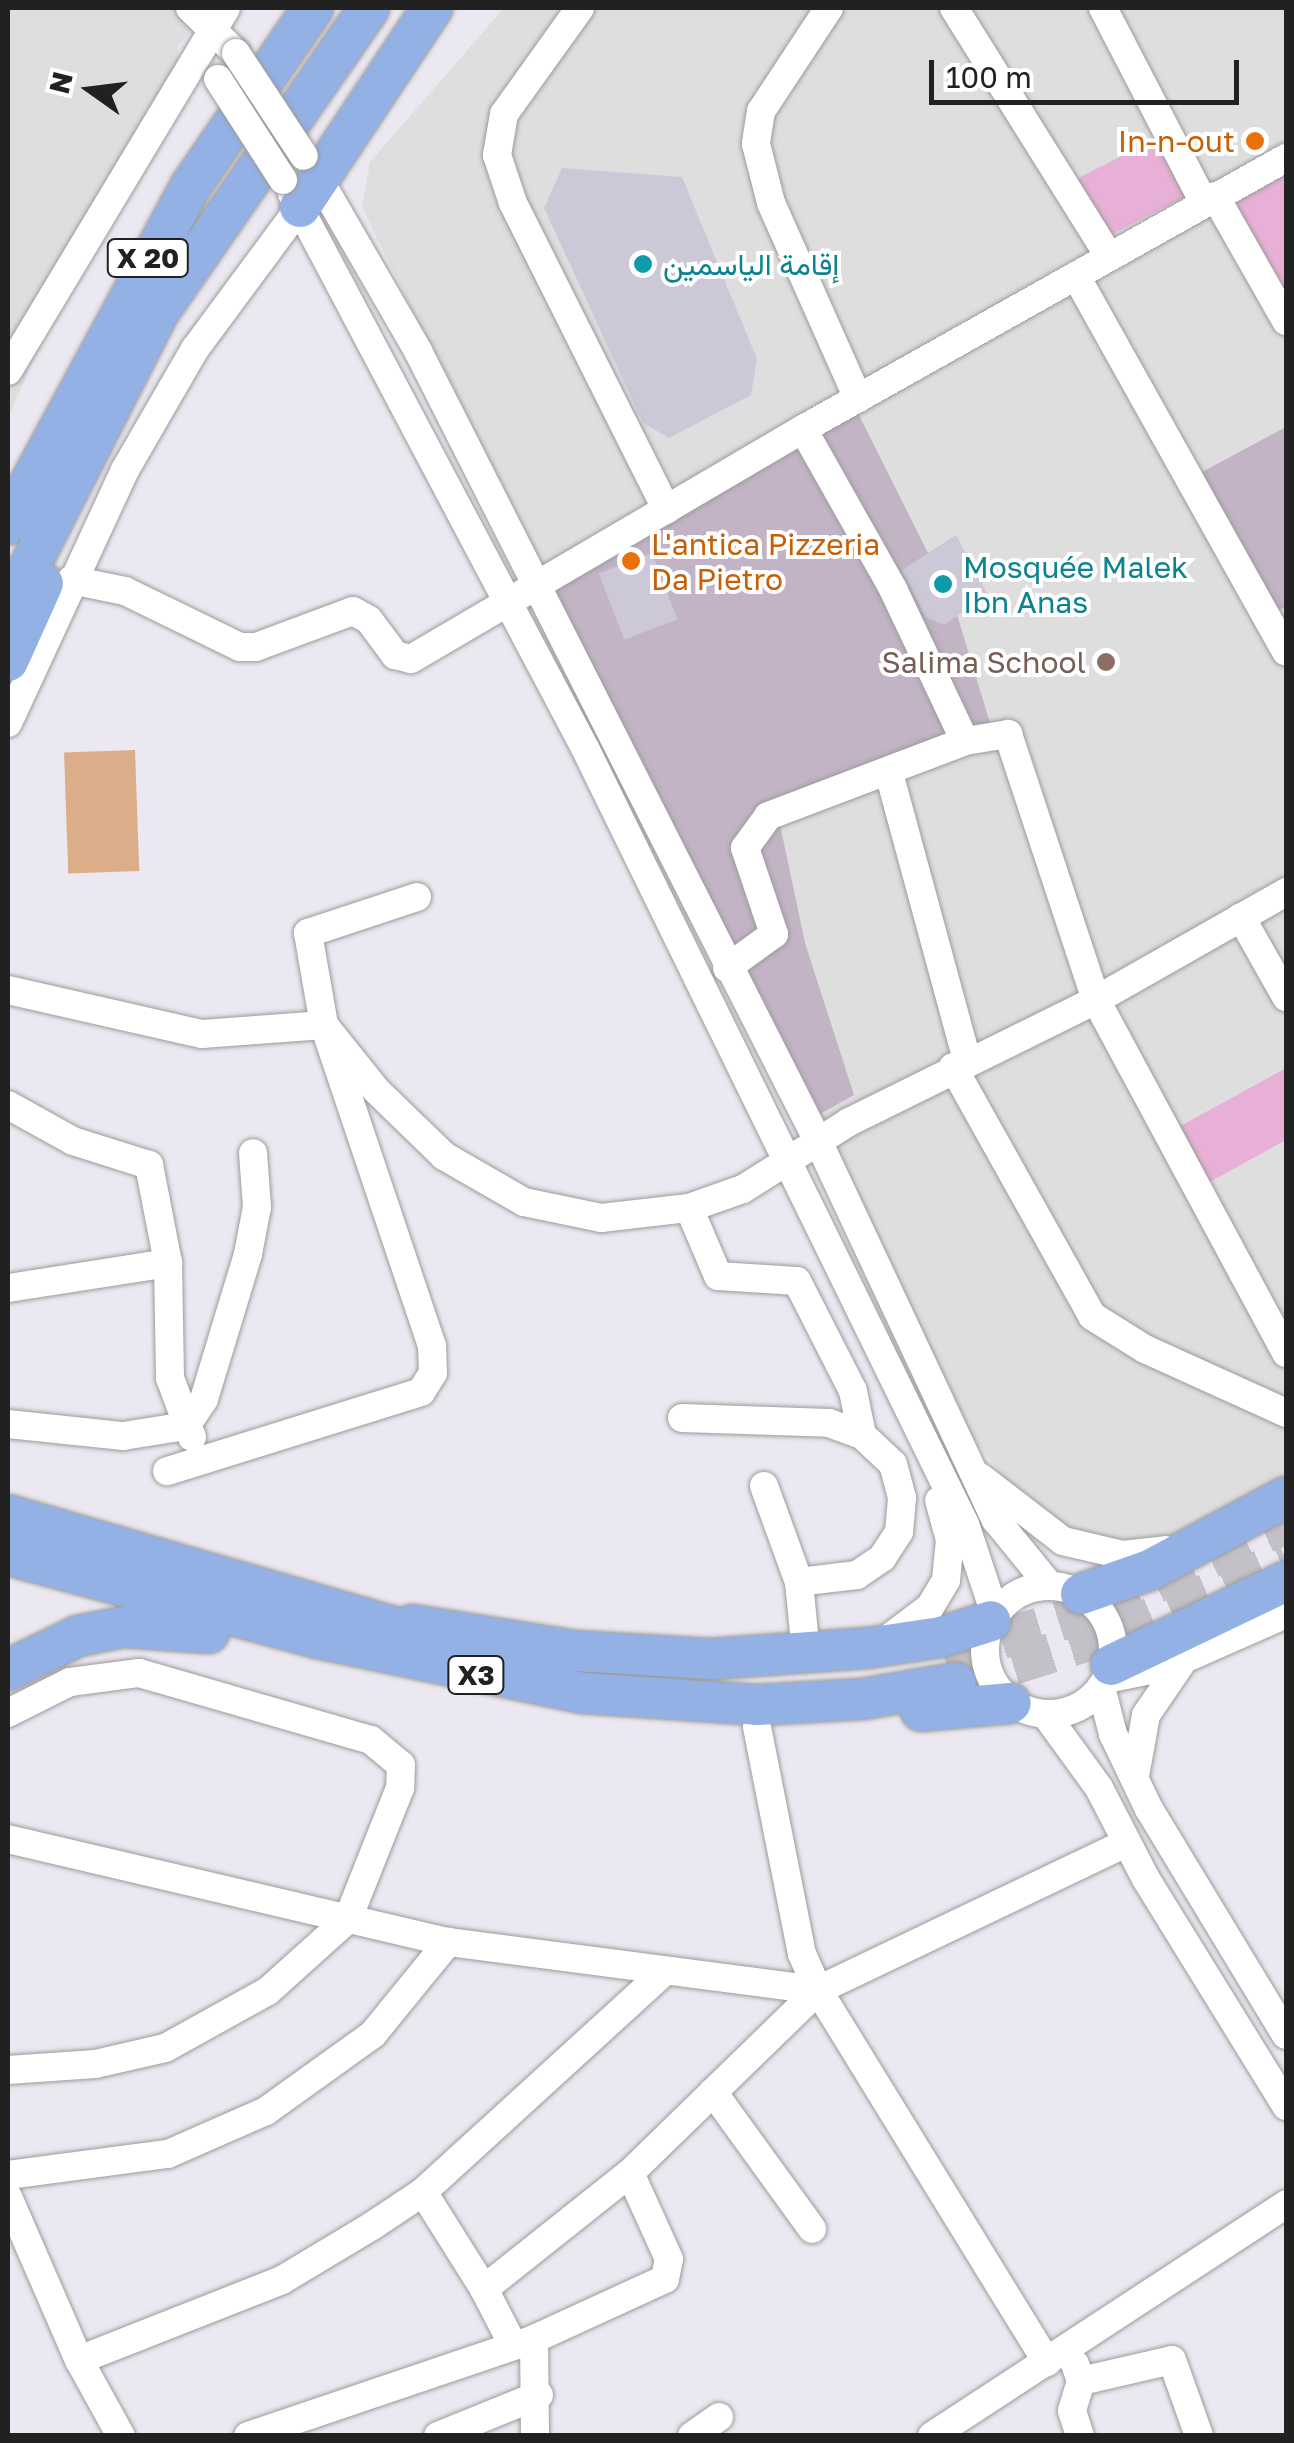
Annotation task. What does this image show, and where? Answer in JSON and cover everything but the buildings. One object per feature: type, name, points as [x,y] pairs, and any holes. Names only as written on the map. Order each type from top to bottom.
[{"type":"highway","name":"X 20","points":[[8,524],[190,187],[312,8]]},
{"type":"highway","name":"X 20","points":[[8,609],[74,472],[160,310],[369,8]]},
{"type":"highway","points":[[302,181],[432,8]]},
{"type":"highway","points":[[8,661],[54,556],[74,472]]},
{"type":"highway","points":[[8,1496],[92,1542]]},
{"type":"highway","points":[[1065,1589],[1150,1570],[1286,1497]]},
{"type":"highway","name":"X3","points":[[8,1515],[92,1542],[525,1660],[696,1680],[950,1670],[863,1699],[698,1704],[456,1672],[8,1554]]},
{"type":"highway","points":[[1106,1677],[1286,1580]]},
{"type":"highway","points":[[378,1622],[591,1652],[710,1659],[868,1648],[942,1637],[993,1617]]},
{"type":"highway","points":[[8,1670],[78,1636],[170,1626],[301,1649],[399,1656]]},
{"type":"highway","points":[[456,1672],[497,1693],[564,1711],[757,1727],[1028,1708]]},
{"type":"street","points":[[190,8],[208,30],[236,53],[302,181],[506,604],[585,748],[977,1554],[993,1617],[984,1656],[998,1690],[1028,1708],[1083,1762],[1126,1843],[1286,2106]]},
{"type":"street","points":[[8,371],[208,30],[226,8]]},
{"type":"street","points":[[580,8],[504,114],[498,154],[514,203],[668,510]]},
{"type":"street","points":[[829,8],[761,111],[756,144],[770,202],[858,398]]},
{"type":"street","points":[[954,8],[1109,256]]},
{"type":"street","points":[[1103,8],[1210,200],[1286,321]]},
{"type":"street","points":[[208,30],[218,78],[302,181],[418,351],[819,1143],[996,1520],[1111,1632],[1106,1677],[1112,1734],[1135,1783],[1286,2035]]},
{"type":"street","points":[[71,580],[125,591],[240,646],[256,647],[353,610],[401,658],[535,588],[803,428],[1286,158]]},
{"type":"street","points":[[8,723],[71,580],[195,350],[302,181]]},
{"type":"street","points":[[1076,276],[1286,651]]},
{"type":"street","points":[[803,428],[893,588],[965,740]]},
{"type":"street","points":[[728,968],[774,934],[745,848],[754,828],[785,807],[889,773],[965,740],[1000,732],[1014,739],[1096,1000],[1286,1353]]},
{"type":"street","points":[[889,773],[960,1064],[1092,1316],[1145,1349],[1286,1413]]},
{"type":"street","points":[[324,1026],[376,1090],[480,1180],[564,1214],[640,1217],[689,1208],[786,1168],[819,1143],[960,1064],[1096,1000],[1286,892]]},
{"type":"street","points":[[167,1470],[420,1392],[430,1384],[432,1345],[324,1026],[308,933],[417,896]]},
{"type":"street","points":[[1241,916],[1286,997]]},
{"type":"street","points":[[8,990],[202,1034],[324,1026]]},
{"type":"street","points":[[8,1104],[72,1141],[149,1164],[168,1263],[170,1378],[186,1426],[204,1460]]},
{"type":"street","points":[[8,1424],[123,1436],[186,1426],[204,1399],[248,1254],[257,1206],[253,1153]]},
{"type":"street","points":[[689,1208],[718,1276],[797,1281],[853,1391],[862,1435]]},
{"type":"street","points":[[8,1288],[168,1263]]},
{"type":"street","points":[[682,1418],[829,1423],[862,1435],[892,1464],[902,1498],[899,1532],[882,1558],[857,1575],[799,1582]]},
{"type":"street","points":[[892,1464],[930,1457]]},
{"type":"street","points":[[868,1648],[917,1620],[946,1580],[950,1540],[930,1457]]},
{"type":"street","points":[[973,1471],[1044,1531],[1084,1549],[1141,1555],[1211,1538]]},
{"type":"street","points":[[764,1486],[799,1582],[806,1654]]},
{"type":"street","points":[[993,1617],[1018,1593],[1065,1589]]},
{"type":"street","points":[[1028,1708],[1077,1708],[1106,1677],[1185,1658],[1286,1614]]},
{"type":"street","points":[[1135,1783],[1146,1715],[1185,1658]]},
{"type":"street","points":[[8,1713],[70,1682],[139,1673],[386,1747],[402,1765],[400,1788],[348,1919],[268,1991],[165,2048],[95,2064],[8,2070]]},
{"type":"street","points":[[757,1727],[802,1954],[818,1990],[1056,2356],[1082,2380]]},
{"type":"street","points":[[8,1839],[448,1942],[662,1974],[818,1990]]},
{"type":"street","points":[[484,2289],[630,2173],[818,1990],[1126,1843]]},
{"type":"street","points":[[8,2175],[134,2162],[202,2143],[266,2111],[374,2034],[448,1942]]},
{"type":"street","points":[[78,2360],[282,2280],[423,2192],[662,1974]]},
{"type":"street","points":[[713,2092],[812,2230]]},
{"type":"street","points":[[248,2436],[601,2314],[669,2274],[670,2259],[630,2173]]},
{"type":"street","points":[[423,2192],[484,2289],[524,2342],[539,2395],[535,2436]]},
{"type":"street","points":[[8,2197],[78,2360],[121,2436]]},
{"type":"street","points":[[932,2436],[1286,2204]]},
{"type":"street","points":[[1082,2380],[1172,2360],[1198,2436]]},
{"type":"street","points":[[1080,2436],[1072,2405],[1082,2380]]},
{"type":"street","points":[[438,2436],[539,2395]]},
{"type":"street","points":[[692,2436],[720,2417]]},
{"type":"shaded area","points":[[8,8],[207,8],[178,46],[178,100],[170,128],[45,334],[8,418]]},
{"type":"shaded area","points":[[504,8],[1286,8],[1286,1492],[1145,1547],[1072,1535],[1027,1507],[954,1413],[362,208],[370,162]]},
{"type":"shaded area","points":[[1159,137],[1189,195],[1107,237],[1077,179]]},
{"type":"shaded area","points":[[1286,167],[1286,293],[1231,199]]},
{"type":"shaded area","points":[[857,411],[954,605],[991,726],[775,801],[805,943],[854,1095],[804,1123],[551,593]]},
{"type":"shaded area","points":[[1286,427],[1286,607],[1277,611],[1200,473]]},
{"type":"shaded area","points":[[135,750],[139,871],[68,873],[64,752]]},
{"type":"shaded area","points":[[1286,1068],[1286,1140],[1204,1185],[1173,1130]]},
{"type":"tunnel","points":[[944,1657],[1101,1608],[1286,1524]]},
{"type":"tunnel","points":[[956,1683],[1115,1633],[1286,1559]]},
{"type":"place","name":"In-n-out","points":[[1255,141]]},
{"type":"place","name":"إقامة الياسمين","points":[[643,264]]},
{"type":"place","name":"L'antica Pizzeria Da Pietro","points":[[631,561]]},
{"type":"place","name":"Mosquée Malek Ibn Anas","points":[[943,584]]},
{"type":"place","name":"Salima School","points":[[1106,662]]}]
